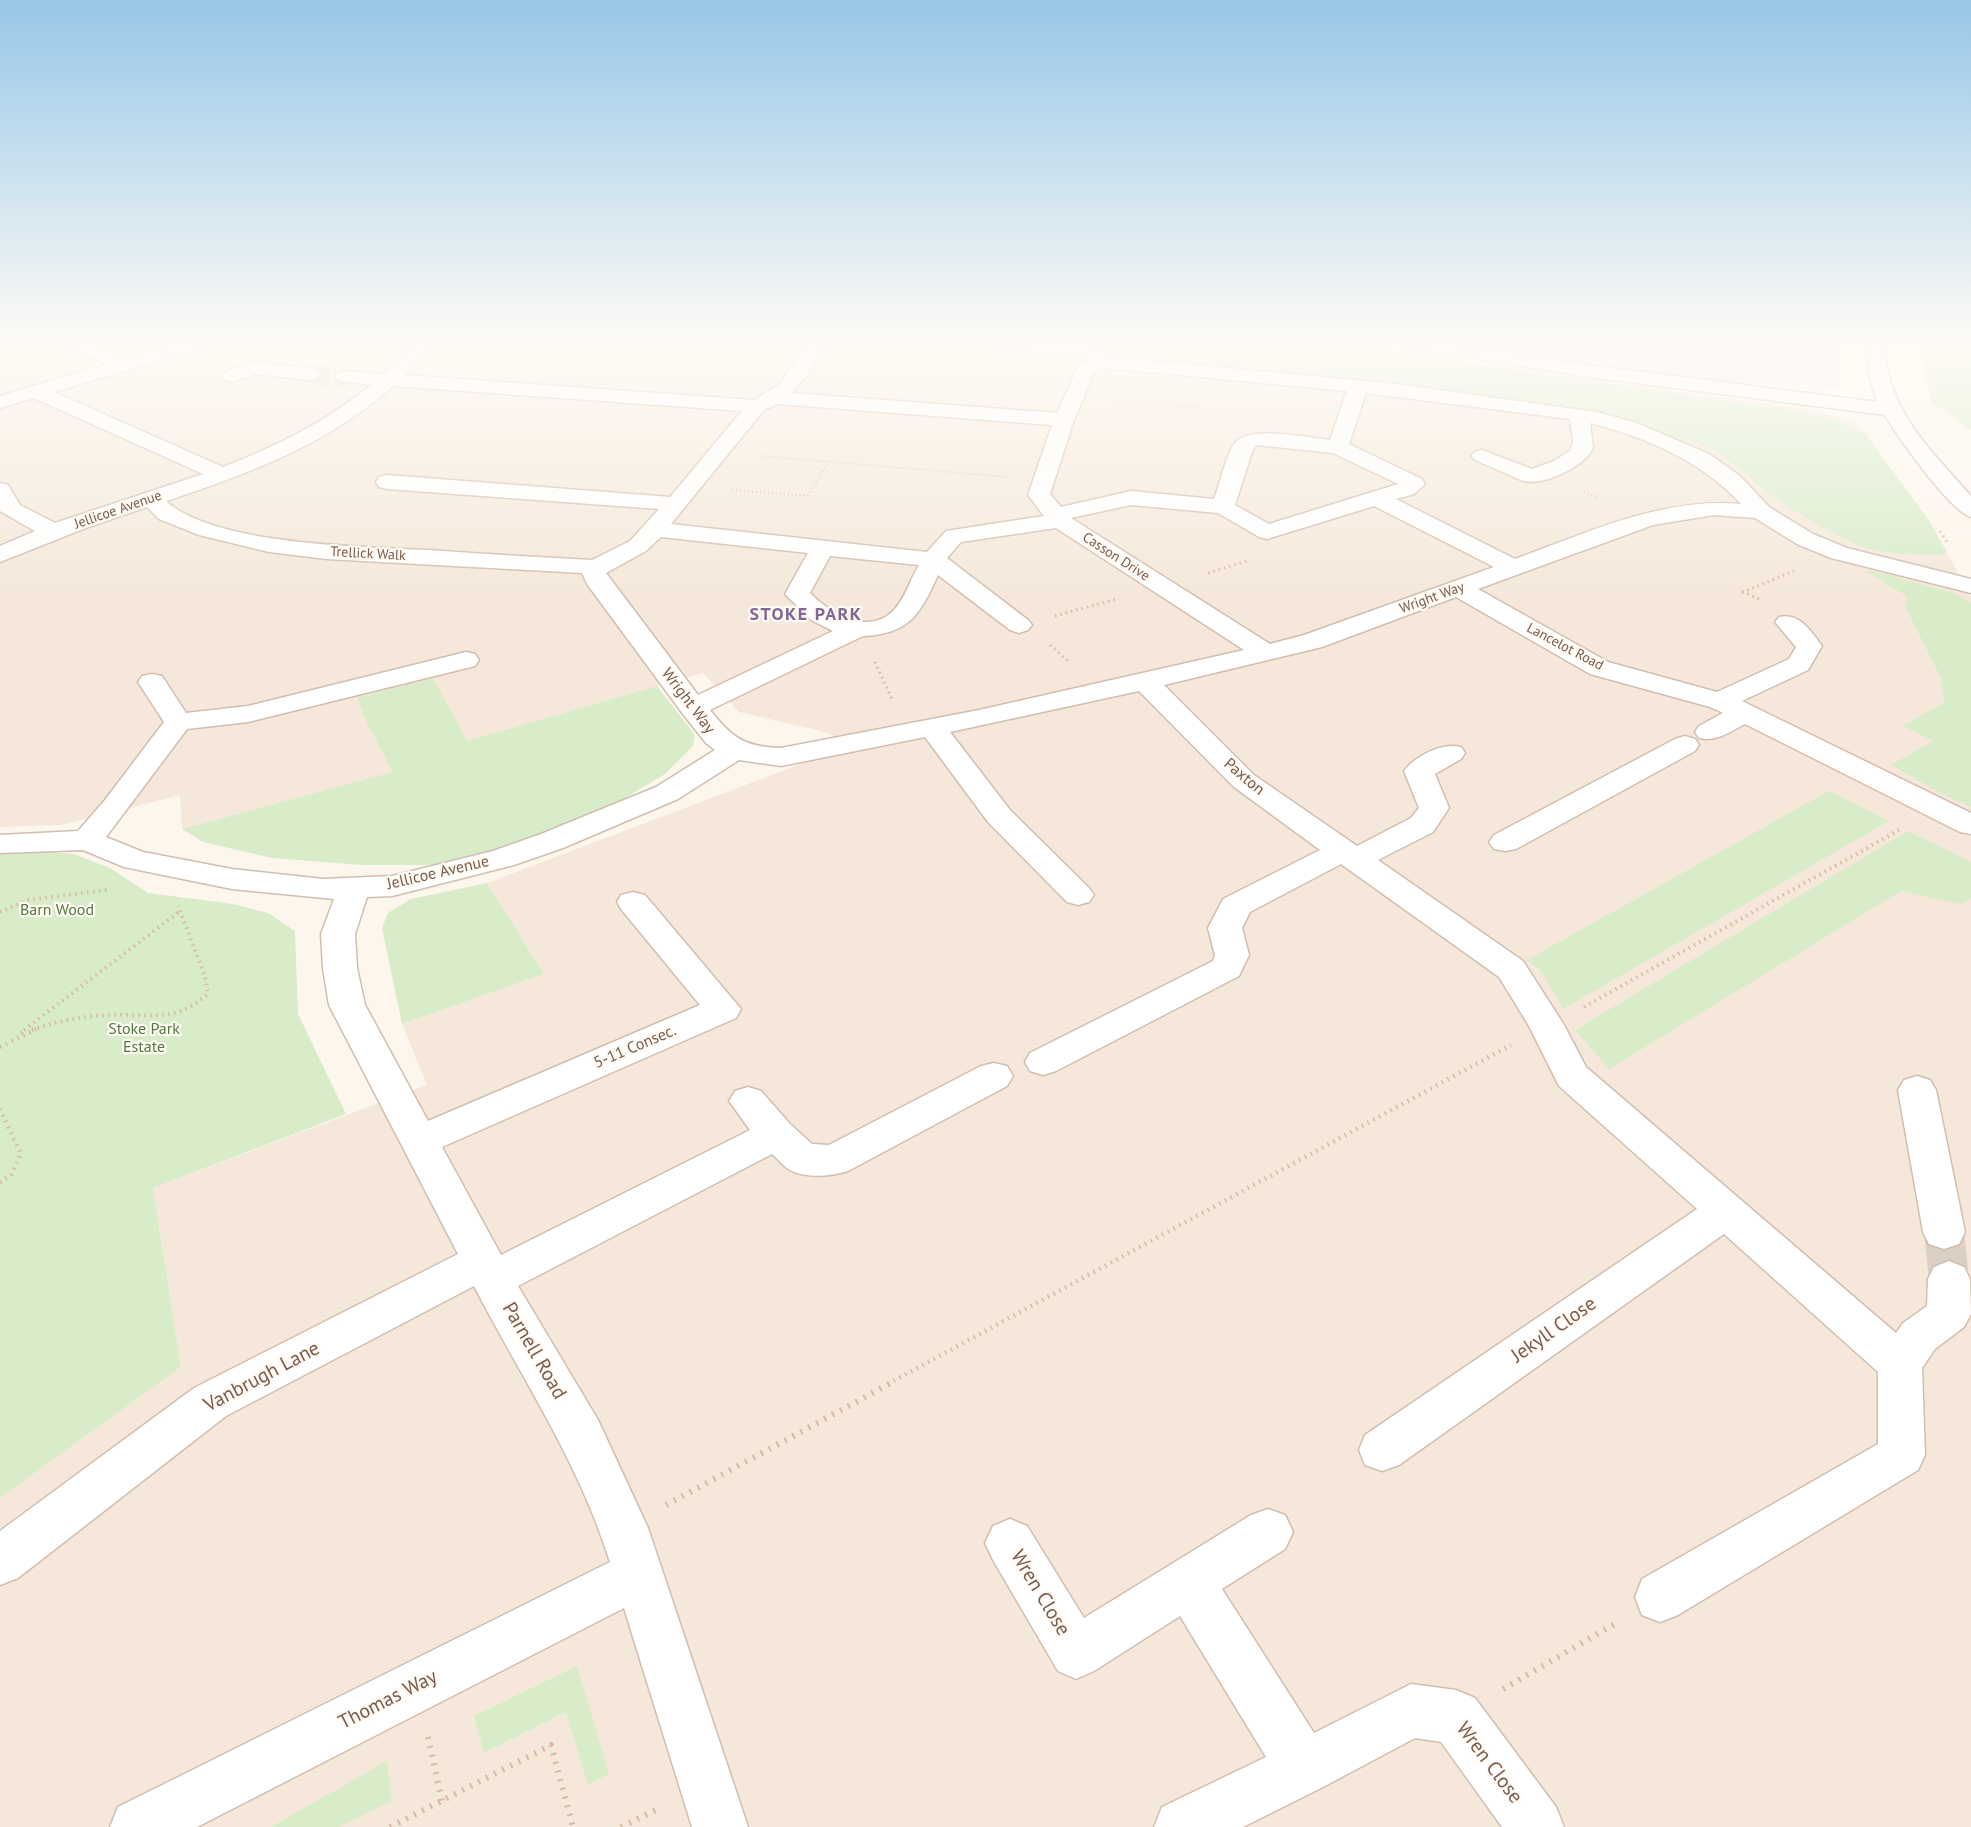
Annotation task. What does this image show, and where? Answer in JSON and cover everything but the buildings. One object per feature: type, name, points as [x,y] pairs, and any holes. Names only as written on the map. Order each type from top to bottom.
[{"type":"street","points":[[118,428],[220,474]]},
{"type":"street","name":"Jellicoe Avenue","points":[[0,555],[53,531],[220,474],[303,441],[324,428]]},
{"type":"street","points":[[596,567],[638,546],[656,529],[742,428]]},
{"type":"street","name":"Casson Drive","points":[[1061,428],[1039,495],[1058,518],[1266,653]]},
{"type":"street","points":[[1338,447],[1344,428]]},
{"type":"street","points":[[1482,456],[1531,476],[1539,474],[1568,463],[1581,454],[1584,446],[1581,428]]},
{"type":"street","name":"Casson Drive","points":[[1632,428],[1701,459],[1732,481],[1761,512]]},
{"type":"street","points":[[1905,428],[1928,460],[1971,510]]},
{"type":"street","points":[[822,550],[797,594],[824,620],[840,626],[879,629],[893,624],[910,608],[934,560],[954,536],[1058,518],[1131,498],[1223,507],[1267,532],[1406,489],[1413,486],[1413,482],[1338,447],[1267,439],[1249,441],[1243,447],[1223,507]]},
{"type":"street","points":[[387,482],[685,495]]},
{"type":"street","name":"Jellicoe Avenue","points":[[0,490],[6,504],[12,510],[53,531]]},
{"type":"street","points":[[1376,498],[1514,568]]},
{"type":"street","name":"Trellick Walk","points":[[151,499],[167,514],[207,530],[269,545],[327,552],[596,567]]},
{"type":"street","name":"Wright Way","points":[[596,567],[596,579],[716,737],[735,750],[753,756],[781,757],[1144,682],[1313,641],[1648,519],[1714,508],[1761,512],[1805,539],[1839,553],[1971,586]]},
{"type":"street","points":[[656,529],[822,550],[934,560],[1019,625]]},
{"type":"street","name":"Wright Way","points":[[1920,572],[1971,571]]},
{"type":"street","name":"Lancelot Road","points":[[1458,588],[1599,668],[1720,701],[1971,825]]},
{"type":"street","points":[[1720,701],[1799,664],[1809,646],[1788,622]]},
{"type":"street","points":[[693,708],[859,628]]},
{"type":"street","points":[[87,840],[116,806],[178,722],[248,714],[466,660]]},
{"type":"street","points":[[152,682],[178,722]]},
{"type":"street","name":"Paxton","points":[[1144,682],[1244,781],[1511,969],[1546,1025]]},
{"type":"street","points":[[1505,842],[1746,712]]},
{"type":"street","points":[[920,730],[999,816],[1078,895]]},
{"type":"street","name":"Jellicoe Avenue","points":[[0,844],[87,840],[135,860],[280,886],[354,889],[392,886],[503,858],[552,841],[667,793],[735,750]]},
{"type":"street","points":[[1043,1062],[1227,968],[1232,955],[1225,928],[1232,917],[1235,906],[1350,854],[1422,825],[1434,808],[1419,771],[1451,753]]},
{"type":"street","name":"Parnell Road","points":[[354,889],[338,934],[340,968],[347,1005],[488,1270],[582,1435],[631,1551],[720,1827]]},
{"type":"street","name":"5-11 Consec.","points":[[419,1141],[723,1009],[633,902]]},
{"type":"street","points":[[1546,1025],[1572,1076],[1900,1364]]},
{"type":"street","points":[[748,1101],[776,1134],[803,1159],[834,1160],[994,1076]]},
{"type":"street","points":[[1917,1090],[1944,1232]]},
{"type":"street","name":"Vanbrugh Lane","points":[[0,1561],[210,1402],[776,1134]]},
{"type":"street","name":"Jekyll Close","points":[[1382,1450],[1725,1211]]},
{"type":"street","points":[[1660,1597],[1901,1455],[1900,1364],[1919,1336],[1949,1314],[1949,1279]]},
{"type":"street","name":"Wren Close","points":[[1010,1543],[1076,1653],[1268,1532]]},
{"type":"street","name":"Thomas Way","points":[[138,1827],[418,1685],[631,1551]]},
{"type":"street","points":[[1188,1582],[1304,1768]]},
{"type":"street","name":"Wren Close","points":[[1182,1827],[1304,1768],[1411,1711],[1456,1717],[1536,1827]]},
{"type":"path","points":[[719,453],[1044,480]]},
{"type":"path","points":[[685,495],[807,496],[829,462]]},
{"type":"path","points":[[1539,474],[1648,519]]},
{"type":"path","points":[[1788,622],[1773,606],[1743,592],[1839,553]]},
{"type":"path","points":[[1019,625],[1027,623],[1100,691]]},
{"type":"path","points":[[859,628],[920,730]]},
{"type":"path","points":[[631,1551],[1546,1025],[1599,999],[1937,809]]},
{"type":"path","points":[[18,1035],[64,1019],[111,1015],[160,1016],[187,1010],[208,994],[205,976],[174,893],[188,871]]},
{"type":"path","points":[[0,912],[28,900],[108,890]]},
{"type":"path","points":[[0,1047],[180,911]]},
{"type":"path","points":[[0,1108],[21,1154],[11,1175],[0,1182]]},
{"type":"path","points":[[1456,1717],[1660,1597]]},
{"type":"path","points":[[418,1685],[442,1801]]},
{"type":"path","points":[[390,1827],[551,1745],[573,1827]]},
{"type":"shaded area","points":[[0,428],[1859,428],[1930,522],[1971,597],[1971,1827],[0,1827],[0,1498],[181,1367],[153,1188],[427,1085],[402,1024],[544,974],[487,883],[806,762],[866,747],[817,730],[739,712],[703,673],[467,741],[357,698],[365,719],[394,772],[182,829],[180,795],[61,825],[0,827]]},
{"type":"green space","points":[[1651,428],[1853,428],[1867,436],[1930,522],[1947,552],[1941,555],[1897,554],[1864,548],[1827,530],[1777,500],[1720,453],[1684,438],[1674,438]]},
{"type":"green space","points":[[1870,570],[1953,593],[1971,603],[1971,807],[1891,765],[1933,741],[1903,726],[1945,702],[1940,676],[1906,608],[1907,596],[1867,572]]},
{"type":"green space","points":[[433,678],[467,741],[657,686],[695,735],[693,746],[665,774],[620,801],[515,845],[433,865],[361,865],[272,858],[203,842],[182,829],[393,772],[365,719],[357,698]]},
{"type":"green space","points":[[1829,791],[1889,821],[1563,1009],[1542,972],[1527,960]]},
{"type":"green space","points":[[1908,831],[1971,862],[1971,899],[1960,904],[1901,891],[1609,1069],[1575,1030]]},
{"type":"green space","name":"Stoke Park Estate","points":[[17,849],[74,854],[110,868],[148,893],[233,904],[268,913],[295,931],[298,1014],[346,1114],[153,1188],[181,1367],[0,1498],[0,850]]},
{"type":"green space","points":[[487,883],[544,974],[402,1024],[382,928],[388,913],[411,899]]},
{"type":"green space","points":[[577,1666],[609,1774],[588,1785],[566,1712],[484,1753],[474,1716]]},
{"type":"green space","points":[[387,1761],[392,1801],[339,1827],[271,1827]]},
{"type":"tunnel","points":[[1944,1232],[1949,1279]]},
{"type":"district","name":"STOKE PARK","points":[[806,615]]},
{"type":"park label","name":"Barn Wood","points":[[57,910]]}]
